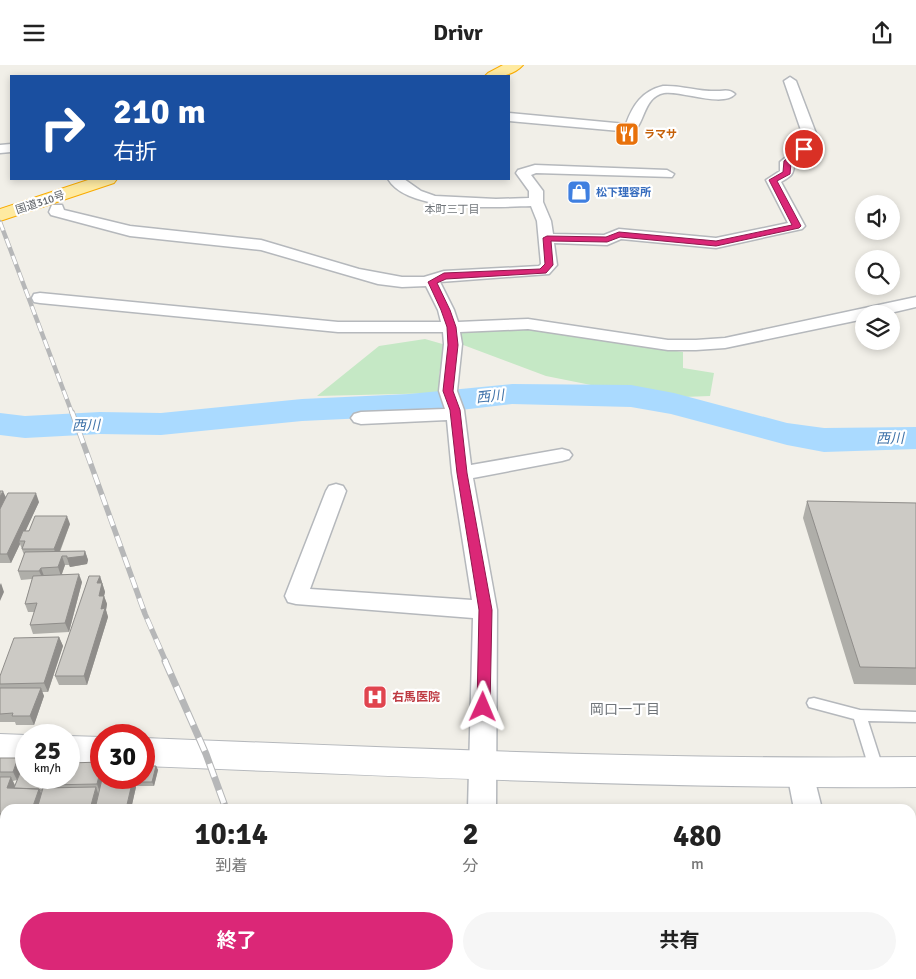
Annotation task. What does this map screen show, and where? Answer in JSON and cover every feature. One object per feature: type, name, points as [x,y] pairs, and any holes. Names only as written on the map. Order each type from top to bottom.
[{"type":"highway","points":[[495,75],[515,65]]},
{"type":"highway","name":"国道310号","points":[[0,215],[105,180]]},
{"type":"street","points":[[547,238],[607,239],[619,234],[716,243],[797,226],[773,180],[787,173],[787,163],[804,149],[810,136],[790,81]]},
{"type":"street","points":[[510,117],[631,128],[636,112],[646,97],[658,90],[671,89],[694,94],[729,94]]},
{"type":"street","points":[[57,208],[56,212],[130,231],[260,245],[281,249],[360,275],[382,279],[432,282],[444,276],[542,271],[549,265],[547,238],[544,221],[536,202],[536,191],[523,173],[535,169],[667,174]]},
{"type":"street","points":[[396,180],[416,194],[433,200],[496,203],[536,202]]},
{"type":"street","points":[[432,282],[446,310],[451,327],[453,345],[453,405],[462,473],[486,610],[482,804]]},
{"type":"street","points":[[40,298],[338,327],[451,327],[528,324],[668,345],[725,343],[916,302]]},
{"type":"street","points":[[361,418],[453,405]]},
{"type":"street","points":[[462,473],[562,455]]},
{"type":"street","points":[[336,491],[296,596],[486,610]]},
{"type":"street","points":[[0,748],[15,749]]},
{"type":"street","points":[[155,752],[482,765],[800,773],[916,772]]},
{"type":"street","points":[[800,773],[807,804]]},
{"type":"lane","points":[[814,703],[860,715],[916,717]]},
{"type":"lane","points":[[860,715],[877,773]]},
{"type":"green space","points":[[529,329],[683,352],[683,368],[714,373],[710,396],[683,397],[626,392],[546,376],[458,343],[461,330]]},
{"type":"green space","points":[[425,339],[446,345],[439,374],[442,393],[317,396],[379,346]]},
{"type":"building","points":[[8,493],[36,493],[7,554],[0,554],[0,509]]},
{"type":"building","points":[[807,501],[916,503],[916,668],[860,667]]},
{"type":"building","points":[[35,516],[67,516],[54,549],[22,549],[25,541],[19,541],[23,531],[29,531]]},
{"type":"building","points":[[85,551],[84,556],[67,558],[67,556],[62,556],[58,567],[41,568],[39,571],[18,571],[25,552]]},
{"type":"building","points":[[79,574],[65,623],[30,625],[37,603],[25,604],[33,576]]},
{"type":"building","points":[[89,576],[100,576],[97,583],[102,583],[99,596],[104,596],[101,609],[105,608],[84,676],[55,676]]},
{"type":"building","points":[[59,637],[44,683],[0,684],[0,676],[14,638]]},
{"type":"building","points":[[0,688],[41,688],[30,716],[12,716],[13,713],[0,714]]},
{"type":"building","points":[[0,758],[15,758],[13,772],[0,772]]},
{"type":"building","points":[[90,762],[90,784],[80,784],[80,763]]},
{"type":"building","points":[[0,777],[11,777],[7,788],[39,789],[34,804],[0,804]]},
{"type":"building","points":[[90,787],[90,789],[95,789],[91,804],[38,804],[43,789]]},
{"type":"building","points":[[100,789],[131,789],[127,804],[96,804]]},
{"type":"waterway","name":"西川","points":[[0,424],[25,427],[100,423],[161,424],[302,410],[409,405],[512,394],[631,396],[674,404],[787,434],[824,440],[916,438]]},
{"type":"railway","points":[[0,222],[72,413]]},
{"type":"railway","points":[[72,412],[145,614],[166,662]]},
{"type":"railway","points":[[165,661],[206,754],[224,804]]},
{"type":"place","name":"ラマサ","points":[[627,134]]},
{"type":"place","name":"松下理容所","points":[[579,192]]},
{"type":"place","name":"右馬医院","points":[[375,697]]},
{"type":"district","name":"本町三丁目","points":[[452,209]]},
{"type":"district","name":"岡口一丁目","points":[[625,709]]},
{"type":"route","points":[[483,707],[486,610],[462,473],[455,410],[448,391],[453,345],[451,327],[446,310],[432,282],[444,276],[542,271],[549,265],[547,238],[607,239],[619,234],[716,243],[797,226],[773,180],[787,173],[787,163],[804,149]]}]
